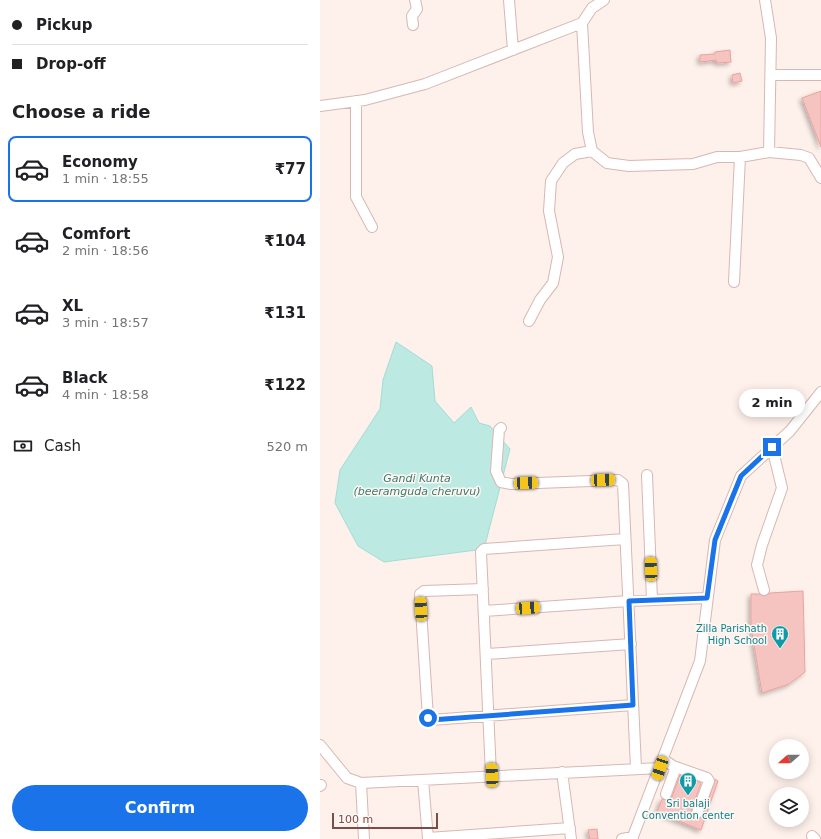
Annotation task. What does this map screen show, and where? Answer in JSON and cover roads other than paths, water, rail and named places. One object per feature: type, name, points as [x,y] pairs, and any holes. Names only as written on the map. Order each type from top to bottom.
[{"type":"street","points":[[413,25],[412,16],[417,9],[415,0]]},
{"type":"street","points":[[509,0],[513,50]]},
{"type":"street","points":[[320,106],[356,101],[425,84],[582,23],[592,8],[604,0]]},
{"type":"street","points":[[765,0],[771,38],[772,76],[769,118],[769,152]]},
{"type":"street","points":[[582,23],[588,132],[592,151],[607,163],[628,166],[692,164],[717,157],[740,157],[769,152],[800,154],[809,158],[821,178]]},
{"type":"street","points":[[772,76],[821,75]]},
{"type":"street","points":[[356,101],[356,197],[372,227]]},
{"type":"street","points":[[529,321],[540,300],[553,282],[558,257],[550,211],[551,181],[563,163],[575,154],[592,151]]},
{"type":"street","points":[[734,282],[740,157]]},
{"type":"street","points":[[622,839],[633,838],[700,661],[715,540],[741,476],[790,431],[821,392]]},
{"type":"street","points":[[501,428],[496,471],[500,482],[511,484],[621,481],[623,484],[636,768]]},
{"type":"street","points":[[764,590],[757,565],[762,545],[782,488],[772,447]]},
{"type":"street","points":[[647,475],[652,600]]},
{"type":"street","points":[[492,775],[481,552],[484,549],[625,539]]},
{"type":"street","points":[[483,588],[424,591],[420,594],[428,718],[431,720],[633,705]]},
{"type":"street","points":[[484,611],[629,601],[707,598]]},
{"type":"street","points":[[487,654],[631,644]]},
{"type":"street","points":[[320,744],[346,778],[361,783],[636,768],[662,764],[705,776],[709,781],[697,814]]},
{"type":"street","points":[[666,794],[676,767]]},
{"type":"street","points":[[562,772],[571,839]]},
{"type":"street","points":[[423,780],[428,838],[508,836],[570,828]]},
{"type":"street","points":[[361,783],[364,839]]},
{"type":"water","name":"Gandi Kunta (beeramguda cheruvu)","points":[[396,342],[432,366],[435,401],[454,423],[471,407],[479,423],[490,426],[510,449],[484,549],[384,562],[358,546],[335,503],[340,470],[380,409],[383,380]]},
{"type":"place","name":"Zilla Parishath High School","points":[[780,649]]},
{"type":"place","name":"Sri balaji Convention center","points":[[688,796]]}]
